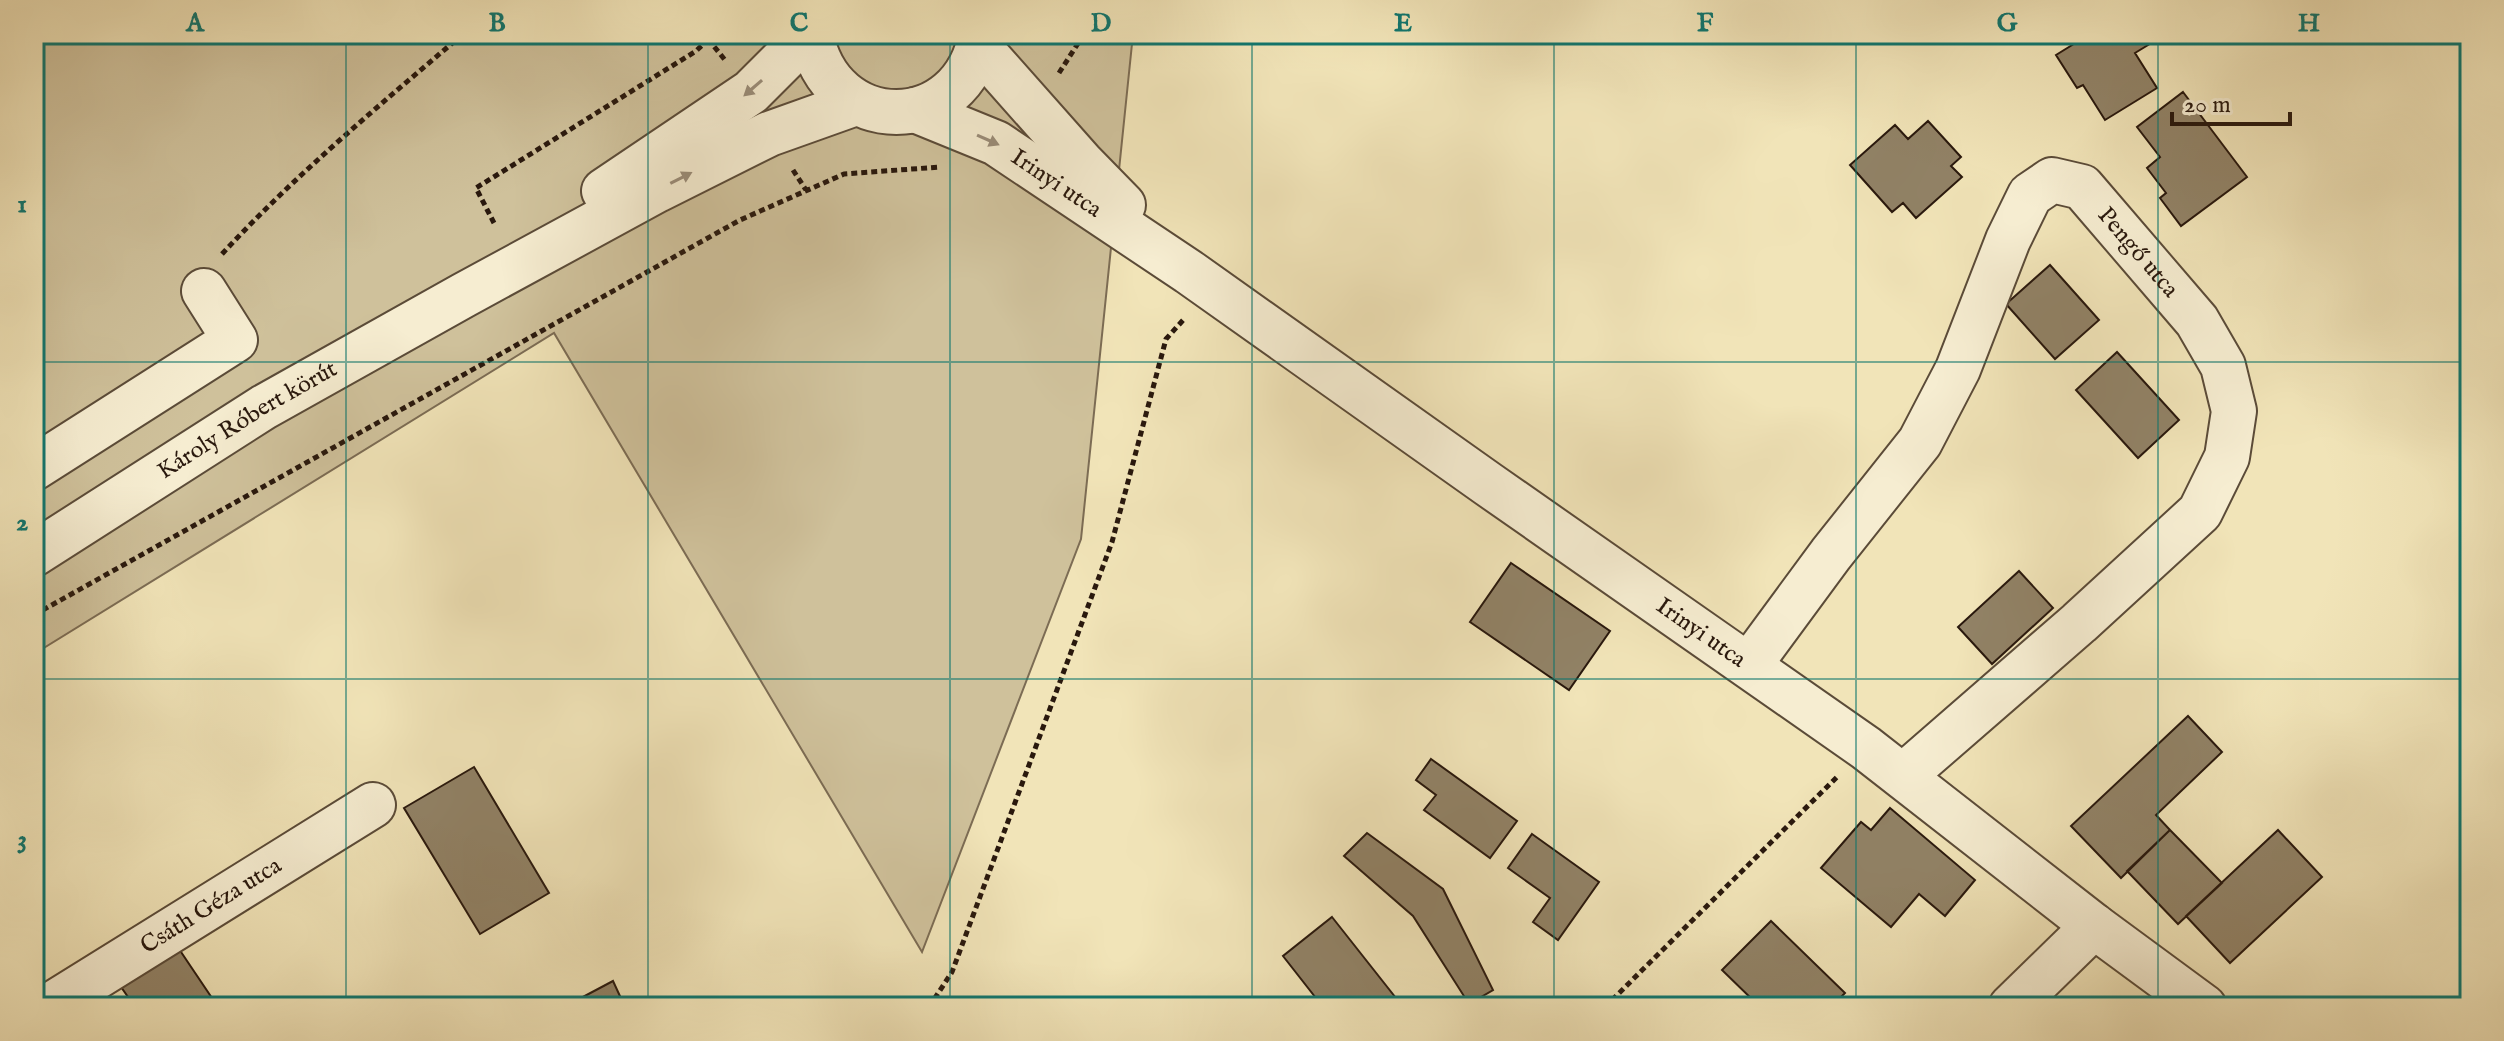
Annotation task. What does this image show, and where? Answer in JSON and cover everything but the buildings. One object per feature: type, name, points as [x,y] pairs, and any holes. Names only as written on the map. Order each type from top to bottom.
[{"type":"street","points":[[810,34],[824,73],[838,90],[856,103],[875,110],[915,110],[937,102],[956,88],[970,69],[980,41]]},
{"type":"street","name":"Károly Róbert körút","points":[[464,295],[598,195],[751,92],[810,34]]},
{"type":"street","name":"Irinyi utca","points":[[980,41],[1081,162],[1201,280]]},
{"type":"street","name":"Károly Róbert körút","points":[[34,554],[264,407],[464,295],[657,190],[769,134],[856,103]]},
{"type":"street","name":"Irinyi utca","points":[[915,110],[996,143],[1201,280],[1866,748],[2094,926],[2204,1007]]},
{"type":"street","name":"Pengő utca","points":[[1750,664],[1797,598],[1920,442],[1958,369],[2008,240],[2030,195],[2052,180],[2082,187],[2197,321],[2223,366],[2234,411],[2227,457],[2200,512],[2079,623],[1903,776]]},
{"type":"street","points":[[34,468],[235,340],[204,291]]},
{"type":"street","name":"Csáth Géza utca","points":[[48,1007],[373,805]]},
{"type":"street","points":[[2011,1007],[2094,926]]},
{"type":"path","points":[[204,291],[220,256],[247,228],[463,34]]},
{"type":"path","points":[[494,223],[476,188],[696,51],[714,34]]},
{"type":"path","points":[[1032,107],[1084,34]]},
{"type":"path","points":[[34,615],[740,220],[844,174],[969,165],[996,143]]},
{"type":"path","points":[[929,1007],[952,972],[1112,542],[1166,339],[1201,280]]},
{"type":"path","points":[[1605,1007],[1866,748]]},
{"type":"shaded area","points":[[34,34],[1133,34],[1081,539],[922,952],[554,333],[34,654]]}]
